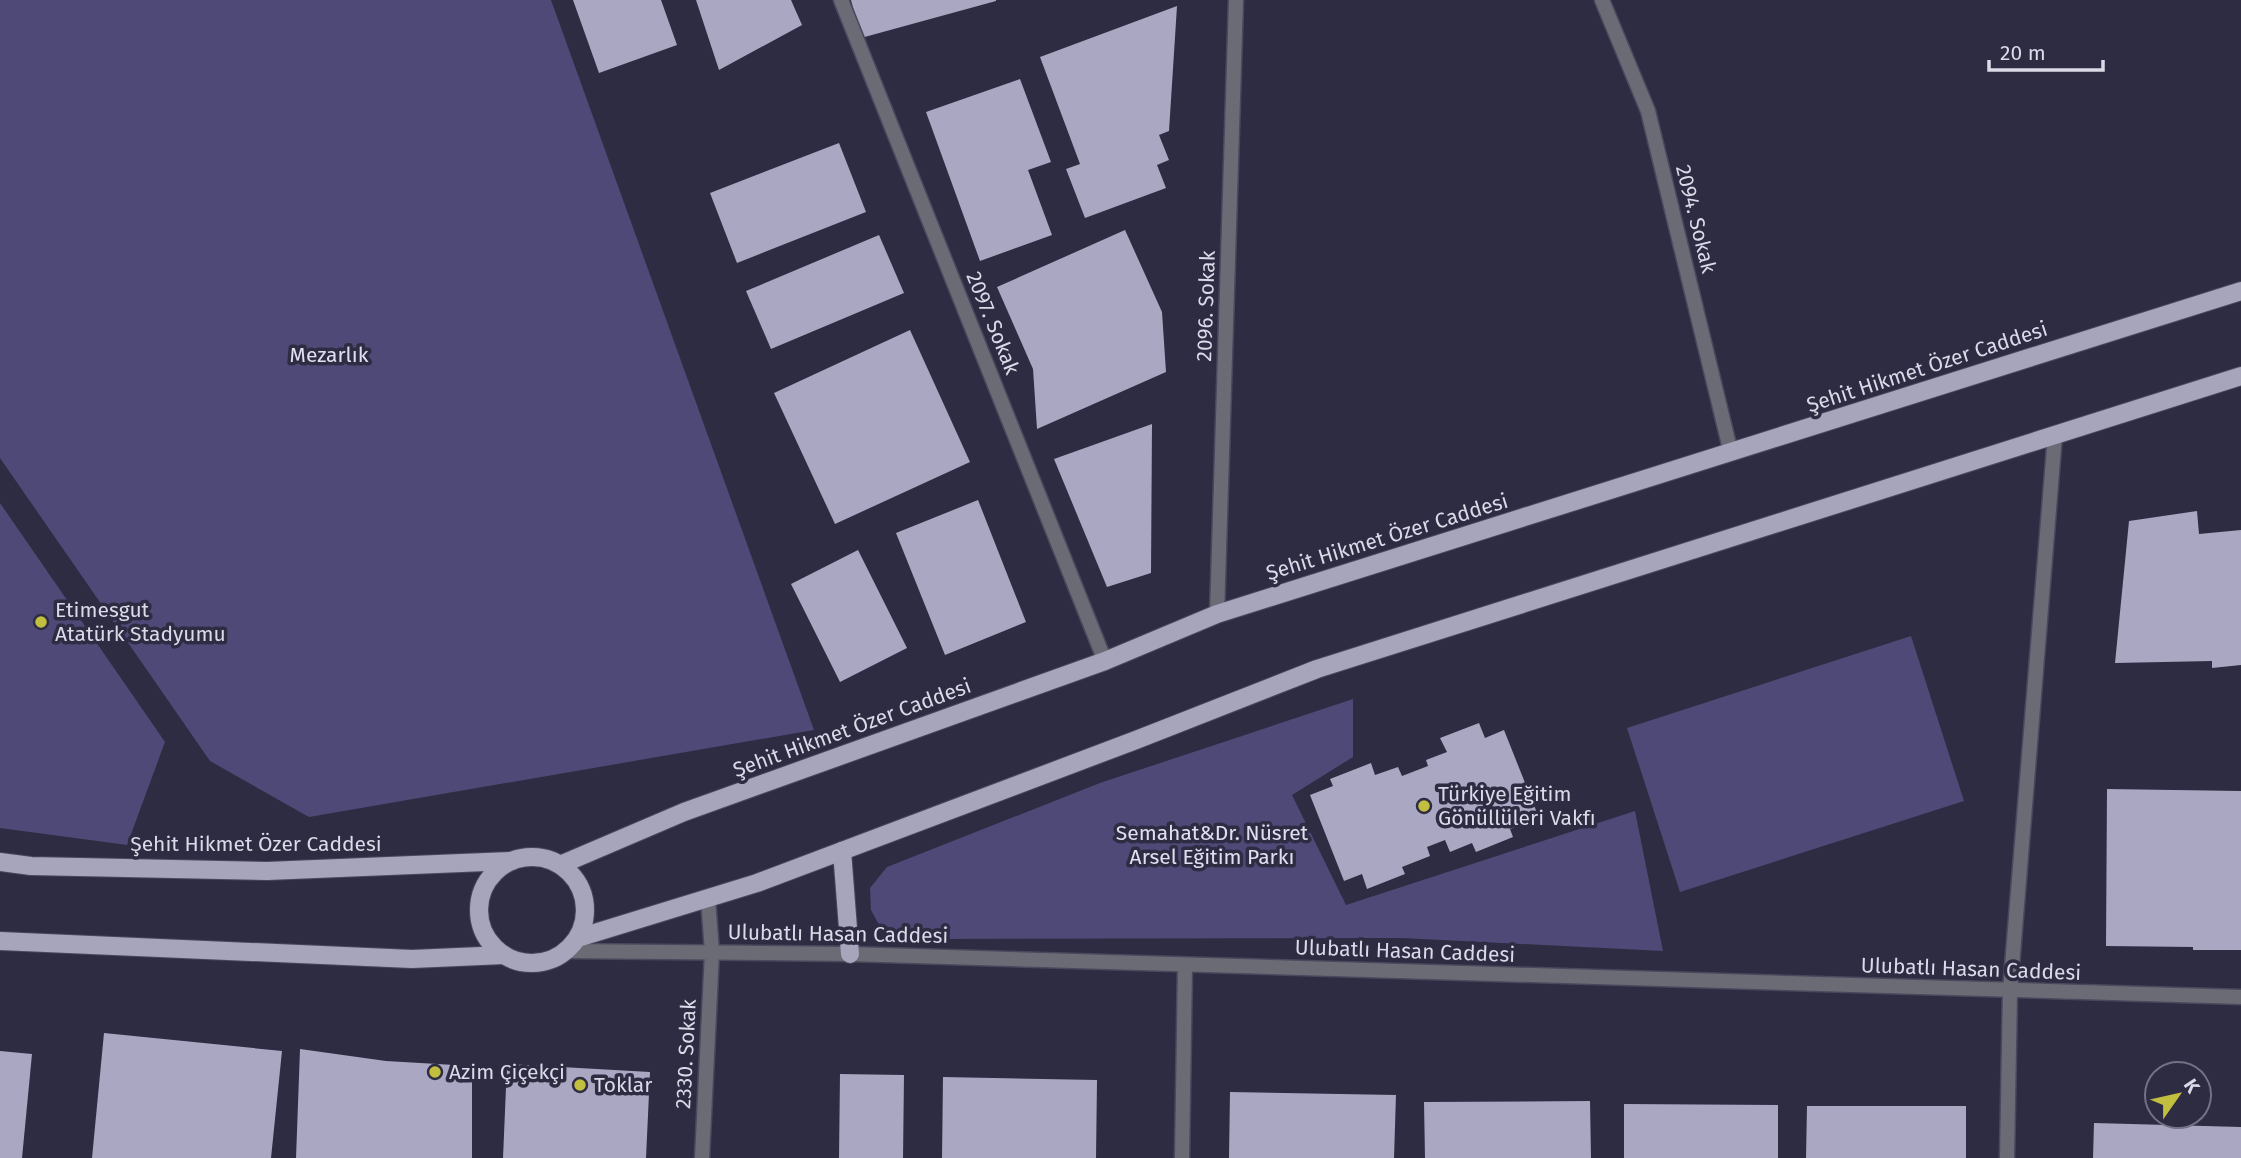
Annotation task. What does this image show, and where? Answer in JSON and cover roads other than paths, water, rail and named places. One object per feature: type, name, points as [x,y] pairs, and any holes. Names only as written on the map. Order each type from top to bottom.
[{"type":"main road","name":"Şehit Hikmet Özer Caddesi","points":[[560,865],[696,808],[1105,662],[1217,614],[2241,291]]},
{"type":"main road","points":[[572,944],[584,923],[585,906],[581,890],[572,876],[560,865],[545,859],[528,857],[512,861],[498,870],[487,882],[479,914],[487,937],[504,955],[520,962],[552,960],[572,944],[708,900],[842,851],[1317,669],[2241,376]]},
{"type":"main road","points":[[842,851],[850,954]]},
{"type":"main road","name":"Şehit Hikmet Özer Caddesi","points":[[0,862],[31,866],[267,871],[512,861]]},
{"type":"main road","points":[[0,941],[412,959],[504,955]]},
{"type":"street","name":"2097. Sokak","points":[[841,0],[1105,662]]},
{"type":"street","name":"2096. Sokak","points":[[1217,614],[1236,0]]},
{"type":"street","name":"2094. Sokak","points":[[1602,0],[1648,111],[1731,453]]},
{"type":"street","points":[[2007,1158],[2010,991],[2055,435]]},
{"type":"street","name":"2330. Sokak","points":[[702,1158],[712,953],[708,900]]},
{"type":"street","name":"Ulubatlı Hasan Caddesi","points":[[572,944],[712,953],[850,954],[2241,997]]},
{"type":"street","points":[[1182,1158],[1185,965]]},
{"type":"place","name":"Etimesgut Atatürk Stadyumu","points":[[41,622]]},
{"type":"place","name":"Türkiye Eğitim Gönüllüleri Vakfı","points":[[1424,806]]},
{"type":"place","name":"Azim Çiçekçi","points":[[435,1072]]},
{"type":"place","name":"Toklar","points":[[580,1085]]},
{"type":"park label","name":"Mezarlık","points":[[329,355]]},
{"type":"park label","name":"Semahat&Dr. Nüsret Arsel Eğitim Parkı","points":[[1212,845]]}]
